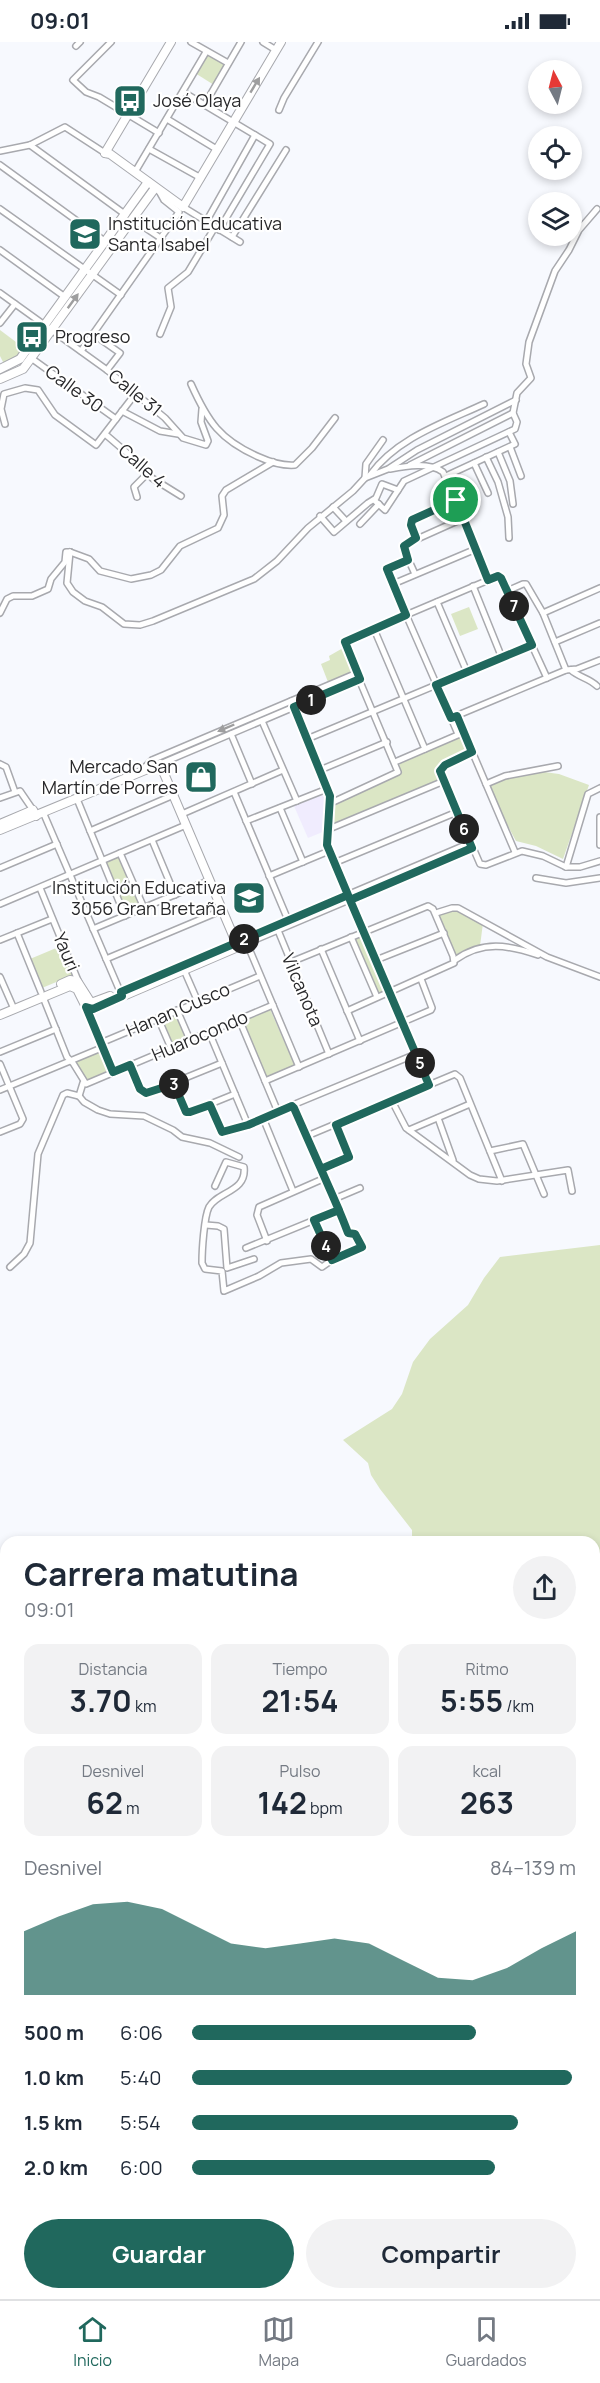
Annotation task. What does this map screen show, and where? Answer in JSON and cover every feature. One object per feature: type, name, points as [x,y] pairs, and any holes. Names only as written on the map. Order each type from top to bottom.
[{"type":"street","points":[[111,42],[73,80],[86,92],[99,97],[127,116],[159,133]]},
{"type":"street","points":[[105,153],[171,42]]},
{"type":"street","points":[[191,42],[228,63]]},
{"type":"street","points":[[205,104],[242,42]]},
{"type":"street","points":[[262,42],[276,50]]},
{"type":"street","points":[[81,351],[181,210],[281,42]]},
{"type":"street","points":[[279,110],[318,42]]},
{"type":"street","points":[[135,172],[206,52]]},
{"type":"street","points":[[160,334],[171,307],[168,288],[188,272],[270,144],[183,92]]},
{"type":"street","points":[[167,119],[218,150]]},
{"type":"street","points":[[0,151],[30,145],[65,127],[110,154],[181,210],[240,242]]},
{"type":"street","points":[[206,222],[255,135]]},
{"type":"street","points":[[30,145],[162,239]]},
{"type":"street","points":[[149,148],[201,178]]},
{"type":"street","points":[[232,237],[286,150]]},
{"type":"street","points":[[105,153],[109,159],[152,186]]},
{"type":"street","points":[[0,165],[106,242]]},
{"type":"street","points":[[0,369],[15,363],[48,327],[152,186]]},
{"type":"street","points":[[0,209],[121,295]]},
{"type":"street","points":[[513,413],[519,389],[531,380],[526,364],[529,342],[555,271],[579,230],[597,209]]},
{"type":"street","points":[[0,379],[16,372],[32,358],[65,297],[88,272],[106,242],[129,217]]},
{"type":"street","points":[[0,250],[65,297]]},
{"type":"street","name":"Calle 31","points":[[0,293],[107,370],[165,418],[178,434]]},
{"type":"street","points":[[0,323],[15,304]]},
{"type":"street","points":[[93,334],[120,352],[107,370]]},
{"type":"street","name":"Calle 30","points":[[32,358],[116,419]]},
{"type":"street","points":[[190,384],[202,409],[225,439],[273,462],[295,465],[312,448],[335,418]]},
{"type":"street","points":[[5,424],[1,409],[4,394],[25,388],[38,390],[55,415],[96,445],[136,393]]},
{"type":"street","points":[[368,477],[388,469],[417,450],[516,400]]},
{"type":"street","points":[[70,552],[67,583],[73,592],[85,601],[102,607],[120,622],[140,625],[216,596],[260,576],[320,516],[368,477],[386,457],[408,441],[484,404]]},
{"type":"street","name":"Calle 30","points":[[122,411],[160,431],[178,434],[191,442],[207,445],[201,422],[202,409]]},
{"type":"street","points":[[377,502],[385,510],[404,480],[434,468],[517,427],[517,418],[513,413]]},
{"type":"street","points":[[409,466],[513,413]]},
{"type":"street","points":[[446,476],[515,444],[509,432]]},
{"type":"street","name":"Calle 4","points":[[105,434],[160,485],[181,496]]},
{"type":"street","points":[[368,477],[366,464],[383,440]]},
{"type":"street","points":[[510,447],[521,476]]},
{"type":"street","points":[[498,452],[510,481],[513,504]]},
{"type":"street","points":[[486,457],[498,482],[508,517],[509,538]]},
{"type":"street","points":[[0,613],[7,600],[13,596],[32,597],[48,590],[51,579],[65,562],[66,552],[89,559],[100,571],[131,579],[151,576],[161,570],[180,546],[218,528],[224,515],[222,496],[226,490],[273,462]]},
{"type":"street","points":[[474,463],[488,494]]},
{"type":"street","points":[[388,469],[409,466],[434,468],[446,476],[488,580]]},
{"type":"street","points":[[137,497],[134,488],[147,474]]},
{"type":"street","points":[[360,524],[377,502],[382,484],[398,490]]},
{"type":"street","points":[[416,538],[411,525],[412,520],[456,500]]},
{"type":"street","points":[[320,516],[334,532],[346,521],[377,502]]},
{"type":"street","points":[[333,507],[346,521]]},
{"type":"street","points":[[415,574],[404,546],[416,538],[464,518]]},
{"type":"street","points":[[393,584],[476,549]]},
{"type":"street","points":[[408,560],[388,568],[387,571],[436,685],[472,752],[515,852]]},
{"type":"street","points":[[331,802],[397,773],[398,770],[345,643],[374,628],[498,576],[501,578],[547,678]]},
{"type":"street","points":[[507,591],[525,584]]},
{"type":"street","points":[[525,584],[543,613],[558,652]]},
{"type":"street","points":[[525,584],[568,670],[591,680],[597,686]]},
{"type":"street","points":[[473,586],[502,657]]},
{"type":"street","points":[[543,613],[600,588]]},
{"type":"street","points":[[437,602],[467,672]]},
{"type":"street","points":[[555,642],[600,623]]},
{"type":"street","points":[[374,628],[425,749]]},
{"type":"street","points":[[307,739],[532,645]]},
{"type":"street","points":[[454,717],[547,678],[600,660]]},
{"type":"street","points":[[141,772],[152,760],[358,676]]},
{"type":"street","points":[[0,824],[77,799],[262,721],[292,704]]},
{"type":"street","points":[[292,704],[331,802],[329,851],[429,1085]]},
{"type":"street","points":[[262,721],[297,801]]},
{"type":"street","points":[[395,762],[460,733]]},
{"type":"street","points":[[231,734],[252,783]]},
{"type":"street","points":[[320,770],[387,742]]},
{"type":"street","points":[[472,752],[442,766],[440,771],[478,862],[482,865],[515,852],[529,851],[566,867],[580,867],[600,861]]},
{"type":"street","points":[[0,764],[6,767],[15,792]]},
{"type":"street","points":[[158,765],[169,797],[237,945]]},
{"type":"street","points":[[158,765],[182,814],[184,826]]},
{"type":"street","points":[[486,784],[506,776],[558,766]]},
{"type":"street","points":[[182,814],[284,770]]},
{"type":"street","points":[[0,777],[8,774]]},
{"type":"street","points":[[329,829],[444,781]]},
{"type":"street","points":[[246,821],[327,789]]},
{"type":"street","points":[[0,798],[15,792],[22,792],[57,844],[121,994]]},
{"type":"street","points":[[234,792],[288,920]]},
{"type":"street","points":[[566,867],[588,794],[598,792]]},
{"type":"street","points":[[90,831],[169,797]]},
{"type":"street","points":[[77,799],[125,916]]},
{"type":"street","points":[[280,808],[303,862]]},
{"type":"street","points":[[334,863],[457,812]]},
{"type":"street","points":[[0,831],[37,813]]},
{"type":"street","points":[[600,817],[600,842]]},
{"type":"street","points":[[0,904],[184,826]]},
{"type":"street","points":[[152,840],[175,895]]},
{"type":"street","points":[[0,868],[57,844]]},
{"type":"street","points":[[86,1007],[93,1009],[121,994],[471,845]]},
{"type":"street","points":[[269,876],[329,851]]},
{"type":"street","points":[[120,853],[144,908]]},
{"type":"street","points":[[536,878],[566,883],[600,878]]},
{"type":"street","points":[[93,929],[207,881]]},
{"type":"street","points":[[207,881],[218,912],[237,945]]},
{"type":"street","name":"Yauri","points":[[39,888],[80,983]]},
{"type":"street","points":[[277,928],[288,920],[349,897]]},
{"type":"street","points":[[291,962],[364,931],[431,907],[436,913],[455,960]]},
{"type":"street","points":[[436,913],[458,908],[547,957]]},
{"type":"street","points":[[106,959],[218,912]]},
{"type":"street","points":[[0,940],[52,919]]},
{"type":"street","name":"Vilcanota","points":[[277,928],[329,1054]]},
{"type":"street","points":[[17,933],[67,1056],[83,1083],[79,1096]]},
{"type":"street","points":[[376,960],[444,933]]},
{"type":"street","points":[[506,947],[507,934]]},
{"type":"street","points":[[351,937],[377,997]]},
{"type":"street","points":[[522,950],[523,942]]},
{"type":"street","points":[[0,1015],[70,980],[80,983],[91,1003],[184,970],[237,945],[248,946],[298,1067]]},
{"type":"street","points":[[347,1011],[421,979],[446,967],[462,955],[488,945],[522,950],[547,957],[600,977]]},
{"type":"street","points":[[321,949],[360,1041]]},
{"type":"street","points":[[184,970],[198,1002]]},
{"type":"street","name":"Hanan Cusco","points":[[0,1090],[99,1049],[103,1042],[260,976]]},
{"type":"street","points":[[0,977],[13,1007]]},
{"type":"street","points":[[265,1081],[403,1023],[432,1008],[421,979]]},
{"type":"street","points":[[42,994],[73,986],[77,989],[113,1072]]},
{"type":"street","name":"Huarocondo","points":[[83,1083],[273,1005]]},
{"type":"street","points":[[0,1010],[13,1007]]},
{"type":"street","points":[[177,1011],[190,1040]]},
{"type":"street","points":[[158,1018],[171,1048]]},
{"type":"street","points":[[239,1019],[278,1112]]},
{"type":"street","points":[[0,1053],[56,1029]]},
{"type":"street","points":[[209,1032],[248,1125]]},
{"type":"street","points":[[210,1105],[222,1132],[248,1125],[416,1054]]},
{"type":"street","points":[[130,1065],[140,1089],[148,1093],[222,1063]]},
{"type":"street","points":[[0,1064],[22,1122],[0,1132]]},
{"type":"street","points":[[307,1136],[458,1075],[502,1181]]},
{"type":"street","points":[[174,1084],[186,1112],[235,1094]]},
{"type":"street","points":[[10,1267],[24,1254],[30,1243],[35,1175],[40,1148],[63,1095],[67,1093],[79,1096],[84,1102],[110,1114],[144,1116],[182,1137],[210,1143],[238,1157]]},
{"type":"street","points":[[392,1101],[404,1126],[454,1161],[464,1171],[479,1179],[502,1181],[568,1170],[573,1191]]},
{"type":"street","points":[[409,1130],[470,1104]]},
{"type":"street","points":[[215,1186],[226,1162],[244,1167],[244,1176],[237,1186],[208,1209],[202,1266],[205,1269],[222,1270],[224,1291],[259,1276],[281,1263],[311,1259],[322,1267],[362,1247],[355,1234],[348,1233],[292,1106]]},
{"type":"street","points":[[263,1118],[293,1191]]},
{"type":"street","points":[[438,1118],[454,1161]]},
{"type":"street","points":[[321,1169],[349,1157],[336,1125]]},
{"type":"street","points":[[490,1151],[523,1144],[544,1194]]},
{"type":"street","points":[[267,1241],[257,1209],[325,1178]]},
{"type":"street","points":[[334,1199],[360,1188]]},
{"type":"street","points":[[246,1248],[339,1210]]},
{"type":"street","points":[[314,1220],[332,1260]]},
{"type":"street","points":[[206,1225],[221,1226],[224,1229],[227,1268],[254,1259]]},
{"type":"shaded area","points":[[322,795],[327,801],[325,831],[308,838],[294,806]]},
{"type":"green space","points":[[206,53],[226,63],[214,85],[195,73]]},
{"type":"green space","points":[[0,330],[24,348],[18,357],[4,364],[0,356]]},
{"type":"green space","points":[[469,607],[478,629],[460,636],[451,614]]},
{"type":"green space","points":[[343,648],[352,670],[351,673],[328,682],[321,664],[330,660],[329,656]]},
{"type":"green space","points":[[461,736],[468,752],[442,763],[436,783],[334,825],[331,823],[332,810],[338,802],[401,774],[399,766],[401,762]]},
{"type":"green space","points":[[544,772],[559,774],[589,785],[563,859],[536,846],[516,841],[502,815],[490,784],[505,777]]},
{"type":"green space","points":[[123,854],[145,905],[125,914],[104,862]]},
{"type":"green space","points":[[457,910],[483,923],[480,946],[455,956],[438,914]]},
{"type":"green space","points":[[363,933],[388,991],[378,995],[353,938]]},
{"type":"green space","points":[[61,946],[73,975],[42,988],[30,959]]},
{"type":"green space","points":[[270,1009],[295,1066],[267,1078],[242,1020]]},
{"type":"green space","points":[[177,1013],[188,1039],[172,1045],[161,1019]]},
{"type":"green space","points":[[99,1050],[109,1072],[87,1081],[84,1080],[75,1060]]},
{"type":"green space","points":[[600,1245],[600,1536],[412,1536],[412,1530],[371,1475],[368,1463],[343,1440],[392,1409],[402,1394],[413,1362],[430,1339],[468,1305],[500,1257]]},
{"type":"place","name":"José Olaya","points":[[130,101]]},
{"type":"place","name":"Institución Educativa Santa Isabel","points":[[85,234]]},
{"type":"place","name":"Progreso","points":[[32,337]]},
{"type":"place","name":"Mercado San Martín de Porres","points":[[201,777]]},
{"type":"place","name":"Institución Educativa 3056 Gran Bretaña","points":[[249,898]]},
{"type":"route","points":[[456,500],[413,519],[411,525],[416,538],[404,546],[408,560],[387,569],[406,615],[345,642],[360,679],[294,707],[330,796],[327,845],[348,895],[121,992],[122,996],[93,1009],[86,1007],[113,1072],[130,1065],[140,1089],[146,1093],[174,1084],[184,1110],[188,1113],[210,1105],[222,1132],[248,1125],[292,1106],[294,1108],[321,1169],[339,1210],[314,1220],[332,1260],[362,1247],[355,1234],[348,1233],[339,1210],[334,1199],[321,1169],[349,1157],[336,1125],[429,1085],[350,900],[472,848],[440,771],[445,765],[472,752],[457,716],[451,718],[436,685],[532,645],[501,578],[498,576],[488,580],[456,500]]}]
